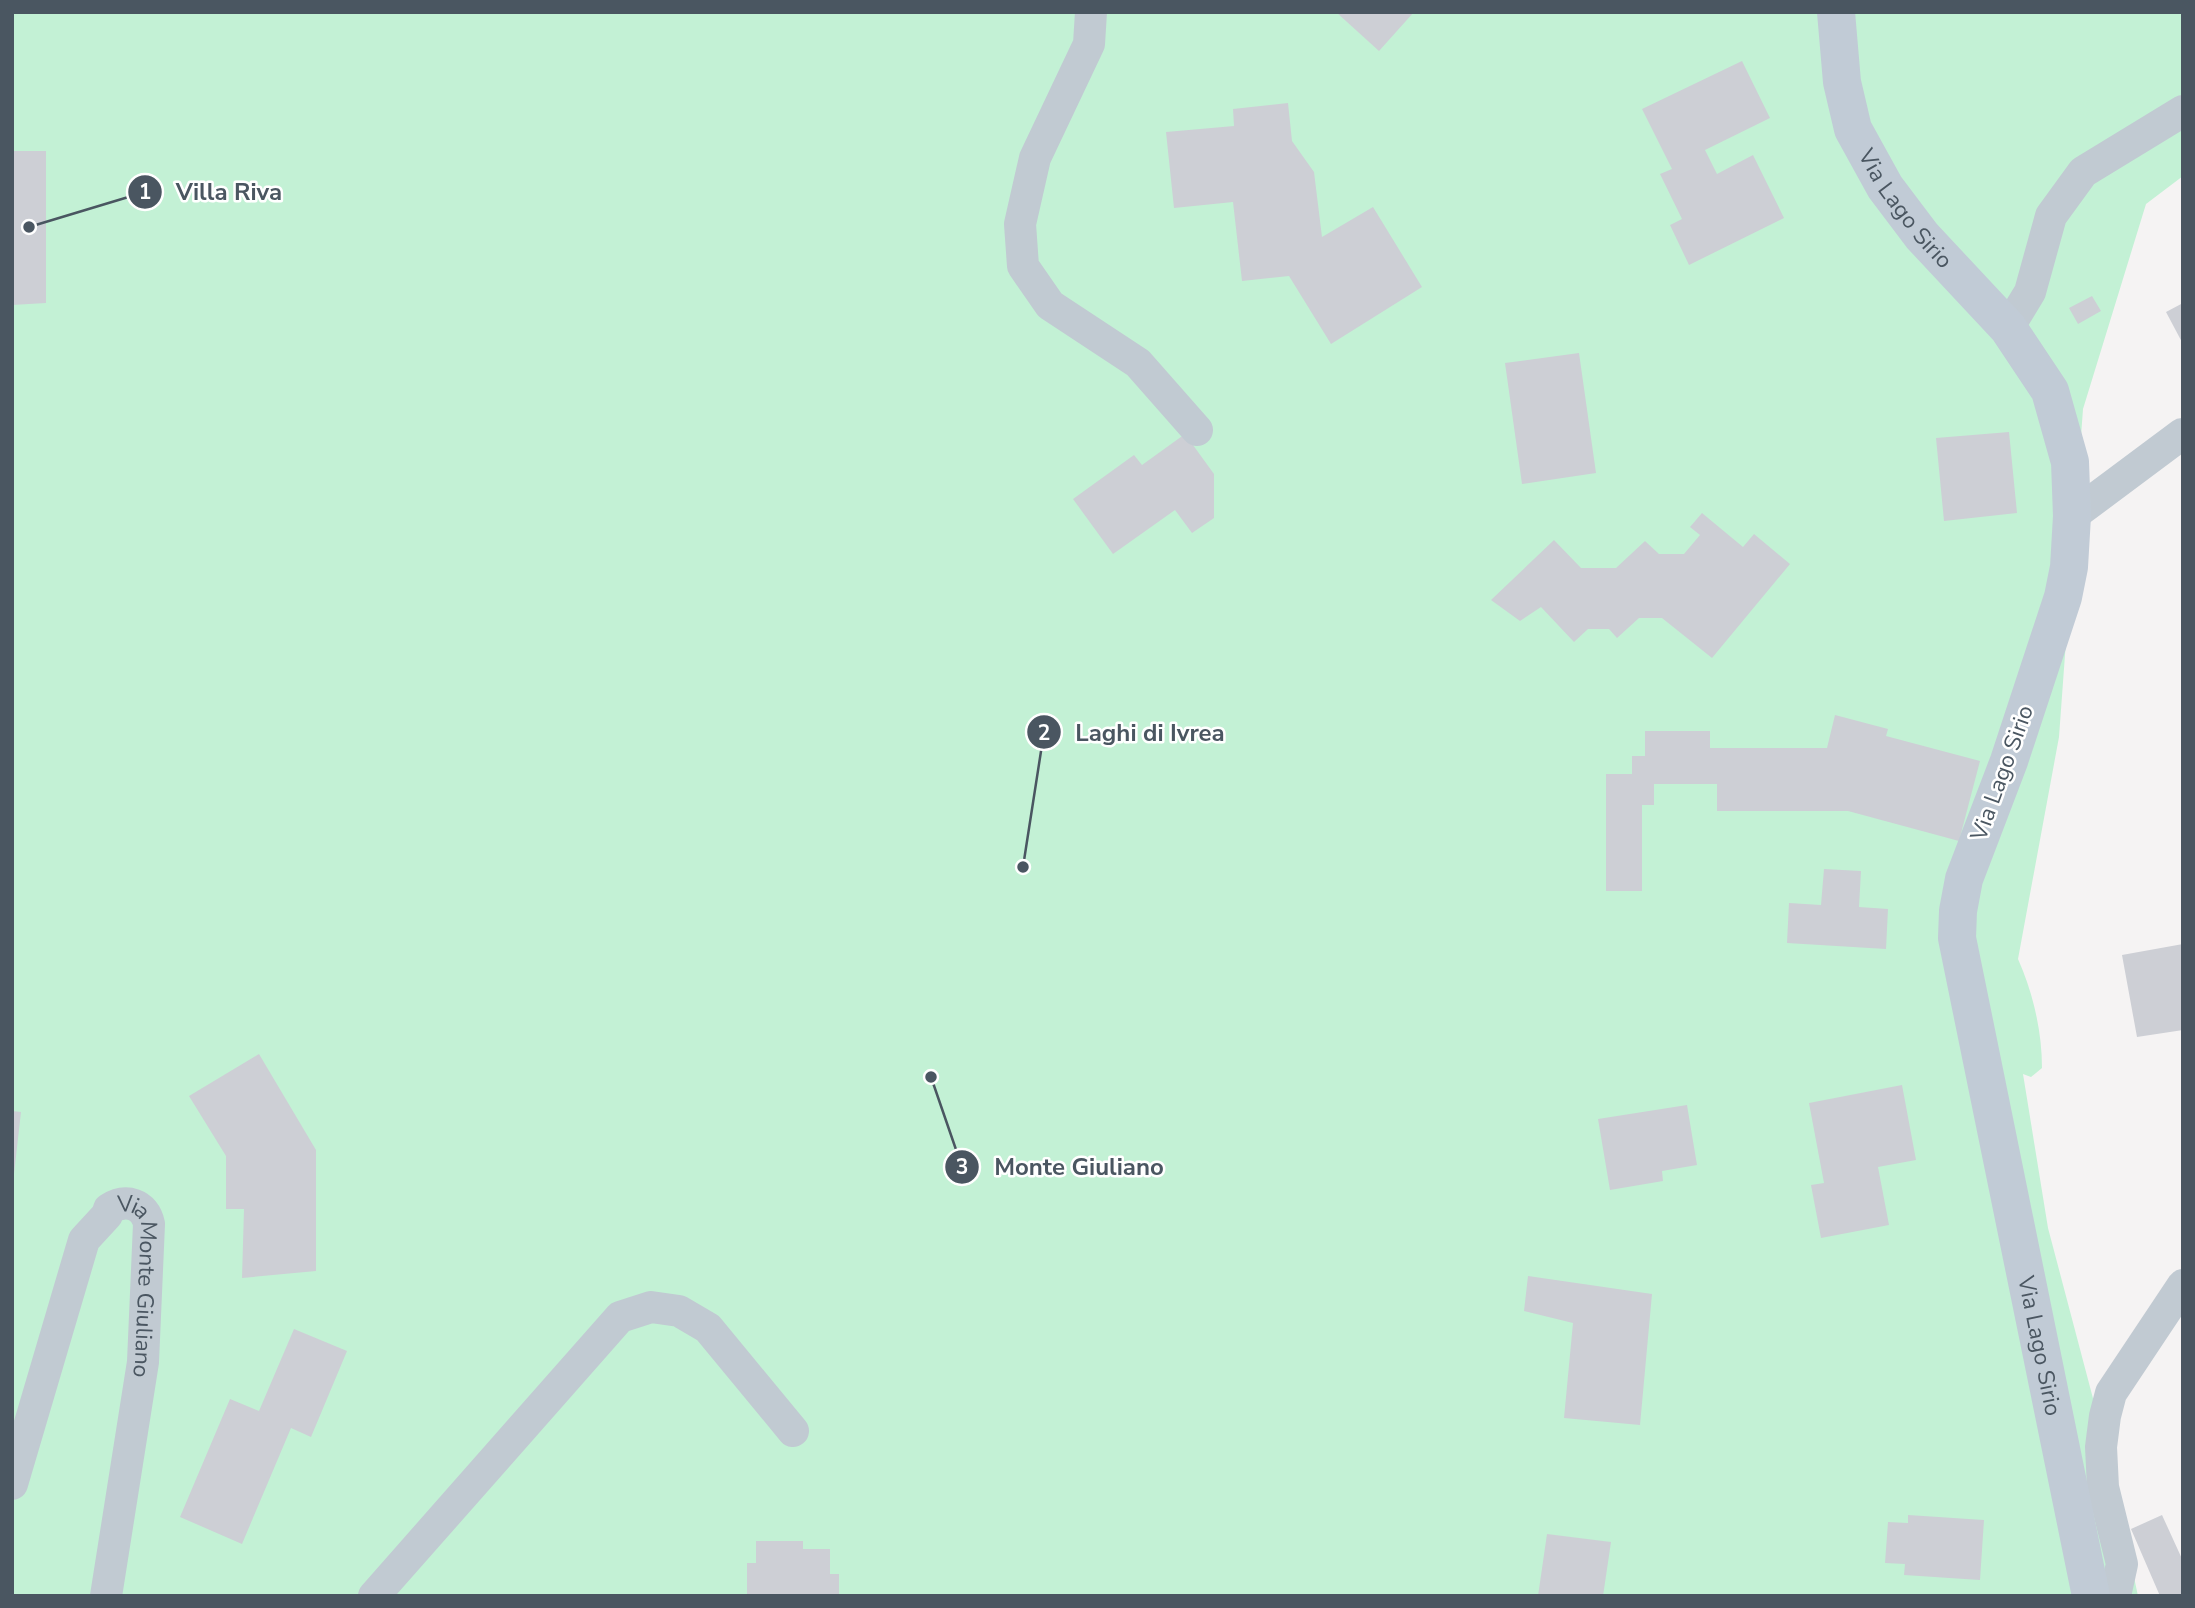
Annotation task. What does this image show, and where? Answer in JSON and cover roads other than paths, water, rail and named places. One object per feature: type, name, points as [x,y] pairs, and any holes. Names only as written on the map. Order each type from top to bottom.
[{"type":"main road","name":"Via Lago Sirio","points":[[1836,12],[1842,82],[1853,129],[1880,178],[1922,236],[2008,328],[2050,391],[2070,462],[2072,516],[2069,567],[2063,597],[2009,761],[1964,879],[1958,911],[1957,938],[2091,1596]]},
{"type":"street","points":[[1091,12],[1089,44],[1035,158],[1030,176],[1020,224],[1023,267],[1050,305],[1138,363],[1197,430]]},
{"type":"street","points":[[2008,328],[2030,292],[2051,216],[2083,172],[2183,111]]},
{"type":"street","points":[[2072,516],[2182,434]]},
{"type":"street","name":"Via Monte Giuliano","points":[[12,1484],[84,1240],[107,1215],[109,1209],[122,1203],[136,1206],[142,1209],[149,1224],[143,1362],[106,1596]]},
{"type":"street","points":[[2115,1596],[2122,1564],[2103,1487],[2101,1447],[2105,1416],[2111,1393],[2183,1285]]},
{"type":"street","points":[[374,1596],[620,1317],[651,1307],[679,1311],[708,1328],[793,1431]]},
{"type":"place","name":"Villa Riva","points":[[29,227]]},
{"type":"place","name":"Laghi di Ivrea","points":[[1023,867]]},
{"type":"place","name":"Monte Giuliano","points":[[931,1077]]}]
